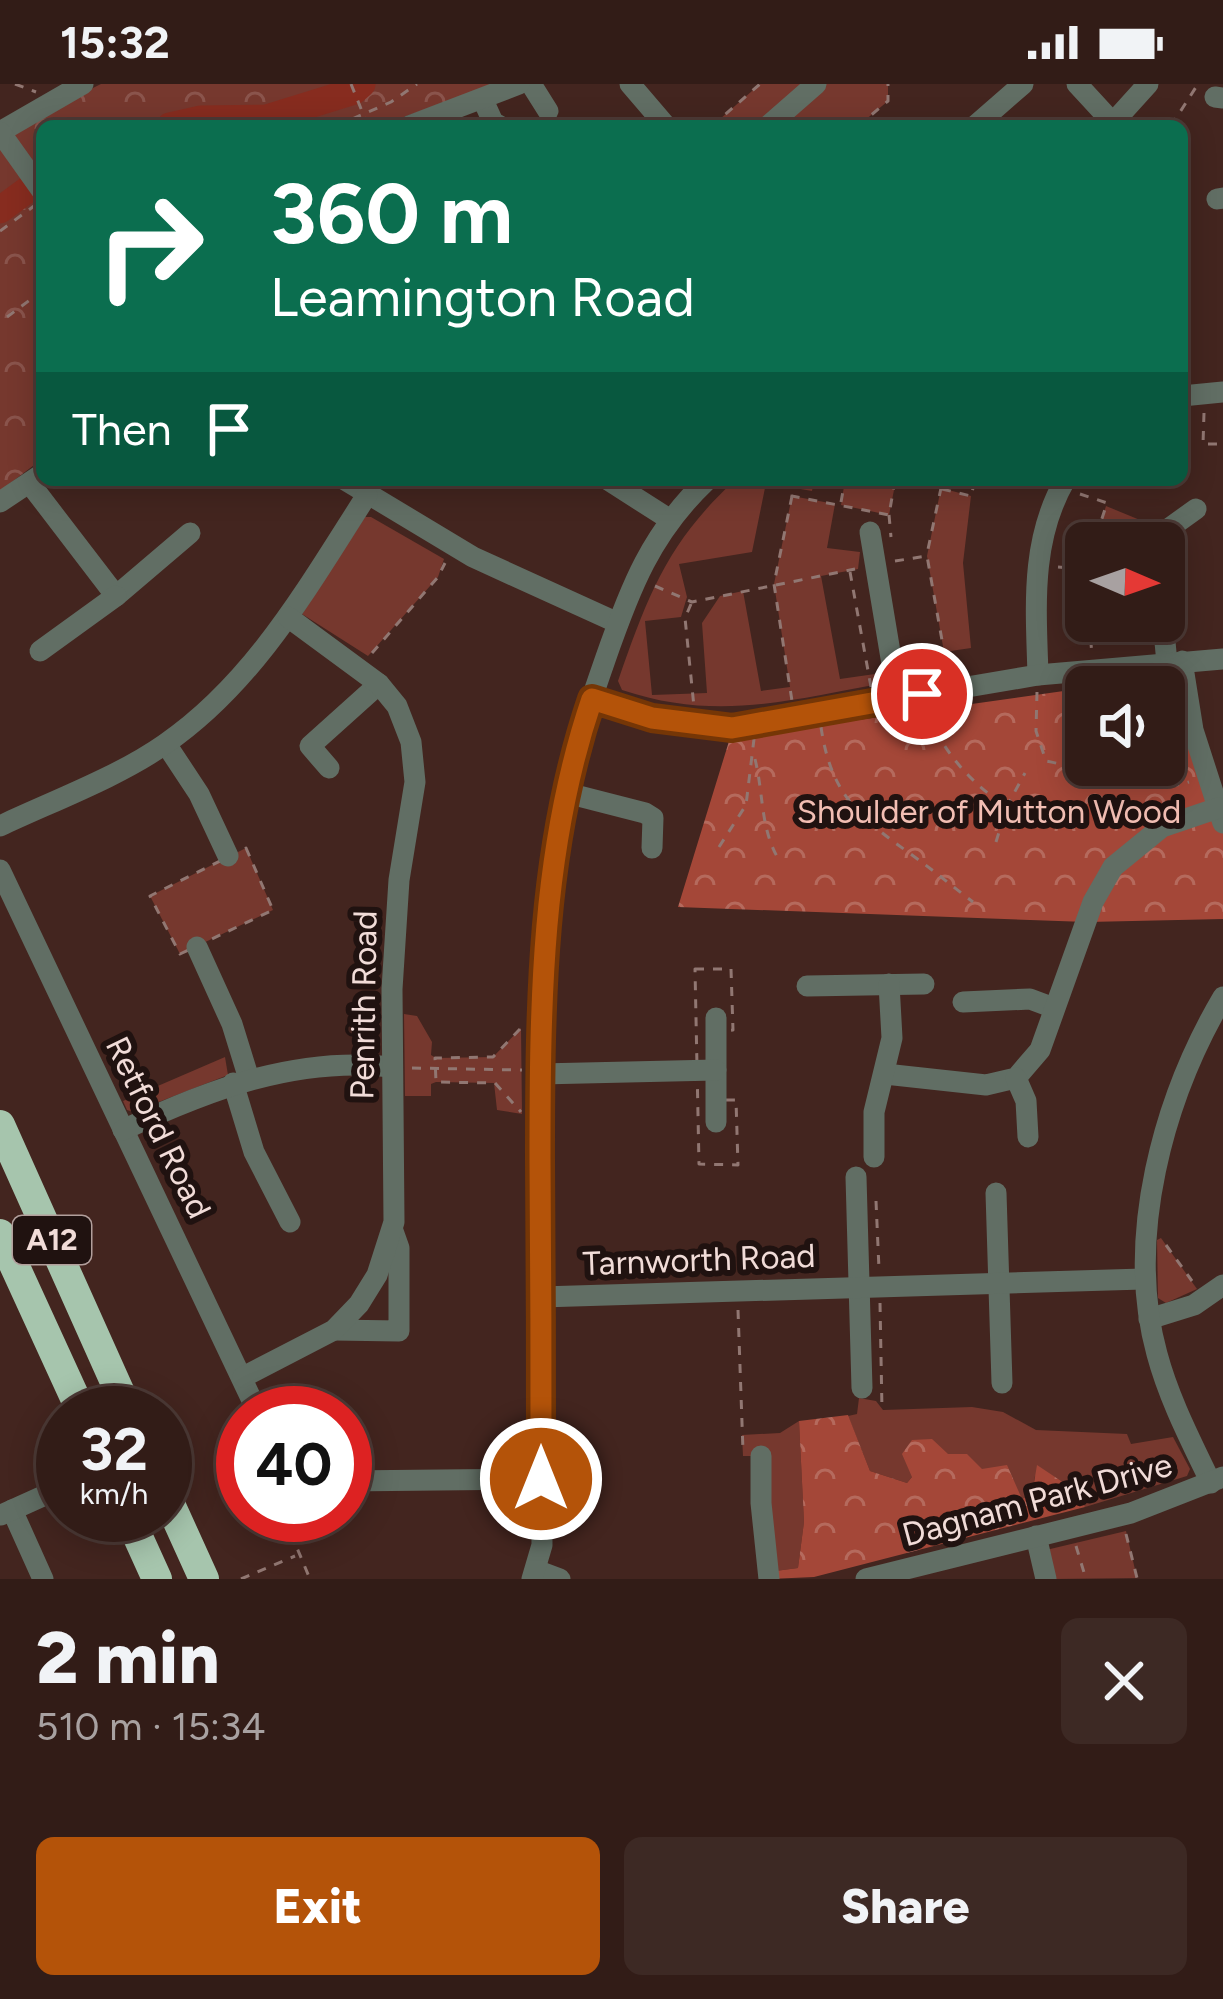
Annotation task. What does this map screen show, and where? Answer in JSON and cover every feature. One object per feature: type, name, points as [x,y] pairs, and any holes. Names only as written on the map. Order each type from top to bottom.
[{"type":"highway","name":"A12","points":[[0,1125],[117,1386]]},
{"type":"highway","name":"A12","points":[[0,1234],[8,1269],[68,1386]]},
{"type":"highway","points":[[140,1542],[157,1579]]},
{"type":"highway","points":[[187,1542],[204,1579]]},
{"type":"street","points":[[36,182],[0,132],[83,84]]},
{"type":"street","points":[[427,120],[519,84]]},
{"type":"street","points":[[531,84],[548,111]]},
{"type":"street","points":[[630,84],[661,120]]},
{"type":"street","points":[[774,120],[816,84]]},
{"type":"street","points":[[982,120],[1023,84]]},
{"type":"street","points":[[1077,84],[1107,120]]},
{"type":"street","points":[[1116,120],[1148,84]]},
{"type":"street","points":[[483,100],[492,120]]},
{"type":"street","points":[[0,502],[36,479]]},
{"type":"street","points":[[41,486],[116,596]]},
{"type":"street","points":[[354,486],[454,545],[618,623]]},
{"type":"street","points":[[618,486],[669,518]]},
{"type":"street","points":[[560,1579],[534,1574],[542,1545],[540,1074],[545,920],[563,792],[618,623],[669,518],[701,486]]},
{"type":"street","points":[[1038,675],[1037,565],[1045,522],[1062,486]]},
{"type":"street","points":[[0,826],[166,744],[225,694],[288,617],[367,495]]},
{"type":"street","points":[[1177,522],[1196,509]]},
{"type":"street","points":[[40,651],[116,596],[190,533]]},
{"type":"street","points":[[880,535],[898,700]]},
{"type":"street","name":"Penrith Road","points":[[243,1377],[334,1330],[359,1304],[393,1231],[397,912],[415,782],[411,742],[398,706],[380,684],[288,617]]},
{"type":"street","points":[[886,1074],[986,1085],[1016,1078],[1034,1061],[1093,902],[1114,867],[1162,827],[1221,816],[1169,642]]},
{"type":"street","points":[[1128,666],[1223,659]]},
{"type":"street","points":[[592,699],[652,718],[732,728],[1065,672]]},
{"type":"street","points":[[310,746],[380,684]]},
{"type":"street","points":[[293,729],[329,768]]},
{"type":"street","points":[[166,744],[199,794],[228,856]]},
{"type":"street","points":[[563,792],[646,813],[654,826],[652,848]]},
{"type":"street","name":"Retford Road","points":[[0,870],[247,1386]]},
{"type":"street","points":[[196,947],[232,1024],[254,1152],[290,1222]]},
{"type":"street","points":[[807,986],[924,983]]},
{"type":"street","points":[[874,1157],[874,1112],[892,1037],[889,984]]},
{"type":"street","points":[[1217,1480],[1168,1387],[1143,1279],[1148,1219],[1172,1118],[1206,1027],[1223,997]]},
{"type":"street","points":[[962,1002],[1030,999],[1054,1008]]},
{"type":"street","points":[[716,1018],[716,1122]]},
{"type":"street","points":[[124,1130],[191,1098],[241,1081],[339,1065],[392,1067]]},
{"type":"street","points":[[540,1074],[716,1070]]},
{"type":"street","points":[[1016,1078],[1026,1101],[1028,1137]]},
{"type":"street","name":"Tarnworth Road","points":[[856,1177],[870,1286],[862,1388]]},
{"type":"street","points":[[996,1193],[1002,1383]]},
{"type":"street","points":[[334,1330],[399,1331],[400,1248],[393,1231]]},
{"type":"street","name":"Tarnworth Road","points":[[541,1297],[1143,1279]]},
{"type":"street","points":[[1149,1319],[1175,1313],[1214,1292]]},
{"type":"street","points":[[761,1456],[769,1579]]},
{"type":"street","points":[[372,1481],[541,1479]]},
{"type":"street","name":"Dagnam Park Drive","points":[[866,1579],[1122,1515],[1217,1480]]},
{"type":"street","points":[[36,1499],[6,1513],[44,1579]]},
{"type":"street","points":[[1036,1536],[1046,1579]]},
{"type":"path","points":[[351,84],[366,120]]},
{"type":"path","points":[[348,120],[417,84]]},
{"type":"path","points":[[719,120],[760,84]]},
{"type":"path","points":[[865,120],[888,101],[888,84]]},
{"type":"path","points":[[1178,120],[1212,93]]},
{"type":"path","points":[[0,231],[36,208]]},
{"type":"path","points":[[7,317],[36,295]]},
{"type":"path","points":[[1203,393],[1203,444],[1223,444]]},
{"type":"path","points":[[791,486],[774,584],[795,718]]},
{"type":"path","points":[[841,505],[844,486]]},
{"type":"path","points":[[880,535],[895,486]]},
{"type":"path","points":[[931,486],[971,496],[974,486]]},
{"type":"path","points":[[1070,486],[1107,503],[1101,522]]},
{"type":"path","points":[[940,488],[927,556],[950,690]]},
{"type":"path","points":[[792,496],[889,514]]},
{"type":"path","points":[[360,666],[438,577],[454,545]]},
{"type":"path","points":[[637,578],[692,602],[927,556]]},
{"type":"path","points":[[1037,565],[1065,567]]},
{"type":"path","points":[[849,571],[874,704]]},
{"type":"path","points":[[692,602],[685,618],[696,725]]},
{"type":"path","points":[[1038,675],[1036,731],[1046,761],[1134,785],[1169,788],[1208,776]]},
{"type":"path","points":[[922,694],[934,732],[978,789],[1006,806]]},
{"type":"path","points":[[819,714],[825,757],[860,818],[973,902]]},
{"type":"path","points":[[719,847],[746,805],[754,736]]},
{"type":"path","points":[[753,752],[764,792],[764,836],[779,860]]},
{"type":"path","points":[[997,842],[1006,806],[1025,773]]},
{"type":"path","points":[[246,848],[273,910],[180,954],[151,896],[228,856],[246,848]]},
{"type":"path","points":[[540,1114],[522,1114],[495,1083],[436,1082],[436,1058],[493,1057],[520,1028],[541,1028]]},
{"type":"path","points":[[481,1057],[481,1082]]},
{"type":"path","points":[[392,1067],[540,1074]]},
{"type":"path","points":[[876,1200],[870,1286],[882,1410]]},
{"type":"path","points":[[1148,1219],[1214,1292]]},
{"type":"path","points":[[737,1290],[743,1456],[761,1456]]},
{"type":"path","points":[[1122,1515],[1137,1578],[1133,1579]]},
{"type":"path","points":[[1071,1528],[1086,1579]]},
{"type":"path","points":[[300,1542],[298,1555],[310,1579]]},
{"type":"path","points":[[242,1579],[298,1555]]},
{"type":"green space","points":[[101,84],[498,84],[395,120],[36,120],[36,464],[0,491],[0,134]]},
{"type":"green space","points":[[760,84],[803,84],[761,120],[719,120]]},
{"type":"green space","points":[[816,84],[888,84],[888,101],[865,120],[775,120]]},
{"type":"green space","points":[[729,486],[765,486],[752,552],[679,564],[687,597],[681,617],[645,621],[652,695],[707,693],[702,623],[720,596],[743,591],[761,691],[790,687],[774,584],[792,496],[835,504],[827,548],[860,552],[858,569],[821,576],[840,679],[882,673],[885,683],[784,701],[722,706],[657,700],[622,690],[618,681],[662,572]]},
{"type":"green space","points":[[844,486],[895,486],[889,515],[841,505]]},
{"type":"green space","points":[[941,488],[971,496],[963,563],[971,648],[944,652],[927,556]]},
{"type":"green space","points":[[1106,506],[1145,522],[1101,522]]},
{"type":"green space","points":[[365,517],[444,559],[438,577],[368,656],[302,614]]},
{"type":"green space","name":"Shoulder of Mutton Wood","points":[[1185,678],[1223,823],[1223,919],[1087,922],[678,907],[730,738],[1065,691],[1065,786],[1185,786]]},
{"type":"green space","points":[[246,848],[273,910],[180,954],[150,896]]},
{"type":"green space","points":[[404,1014],[417,1016],[436,1058],[493,1057],[521,1028],[522,1114],[497,1110],[494,1083],[436,1082],[431,1084],[431,1096],[405,1096]]},
{"type":"green space","points":[[225,1057],[228,1075],[133,1112],[127,1110],[123,1101]]},
{"type":"green space","points":[[1161,1238],[1197,1289],[1166,1303],[1158,1298],[1157,1240]]},
{"type":"green space","points":[[859,1398],[876,1401],[883,1410],[972,1407],[1003,1412],[1036,1430],[1127,1434],[1131,1444],[1173,1437],[1190,1469],[1187,1476],[1085,1507],[1075,1491],[1035,1476],[1032,1495],[1021,1500],[982,1469],[912,1477],[907,1483],[870,1471],[848,1416],[857,1414]]},
{"type":"green space","points":[[848,1415],[870,1471],[907,1483],[912,1477],[902,1454],[912,1440],[932,1439],[948,1454],[967,1454],[982,1469],[1007,1465],[1022,1499],[1032,1495],[1037,1465],[1076,1491],[1085,1507],[814,1577],[769,1579],[768,1572],[798,1568],[804,1522],[799,1421]]},
{"type":"green space","points":[[799,1421],[804,1522],[798,1568],[768,1572],[760,1456],[743,1456],[742,1435],[780,1433]]},
{"type":"green space","points":[[1126,1531],[1137,1578],[1053,1579],[1046,1550]]},
{"type":"waterway","points":[[197,120],[267,118],[354,91],[362,84]]},
{"type":"waterway","points":[[0,210],[36,183]]},
{"type":"route","points":[[541,1479],[540,1074],[545,920],[563,792],[592,699],[652,718],[732,728],[922,694]]}]
